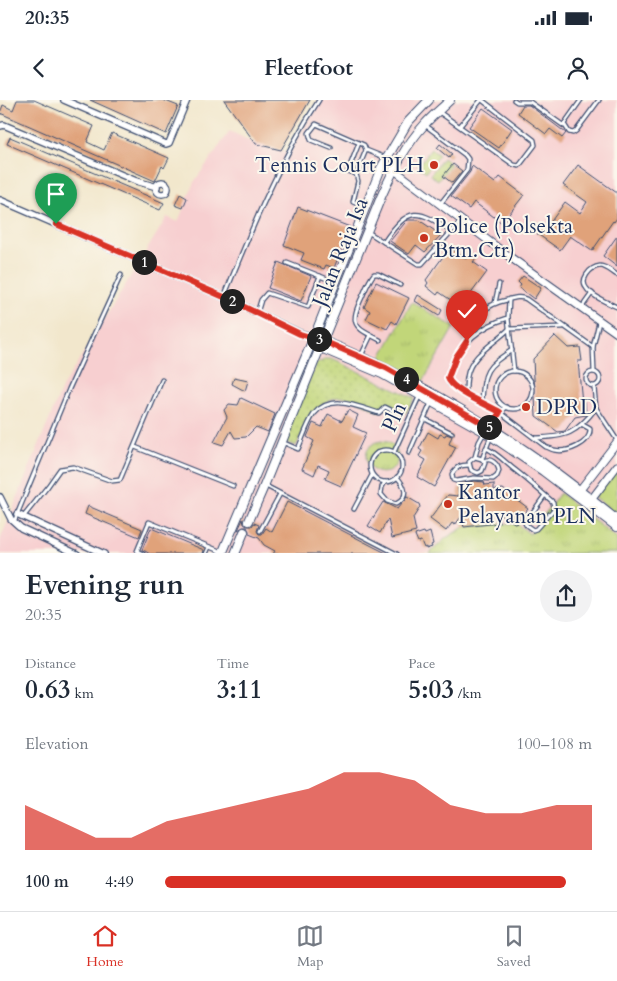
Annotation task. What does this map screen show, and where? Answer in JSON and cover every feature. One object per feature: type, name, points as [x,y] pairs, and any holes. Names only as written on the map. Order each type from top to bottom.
[{"type":"main road","name":"Jalan Raja Isa","points":[[222,553],[386,159],[408,122],[429,100]]},
{"type":"main road","name":"Jalan Raja Isa","points":[[249,521],[394,169],[402,154],[424,124],[450,100]]},
{"type":"main road","points":[[312,340],[360,357],[402,377],[488,432]]},
{"type":"main road","points":[[322,344],[421,394],[527,452],[589,502],[617,528]]},
{"type":"main road","points":[[589,502],[617,520]]},
{"type":"main road","points":[[235,553],[244,532]]},
{"type":"street","points":[[64,100],[80,103],[166,144],[169,143],[187,100]]},
{"type":"street","points":[[0,126],[4,125],[136,181],[157,187]]},
{"type":"street","points":[[394,169],[599,322],[617,333]]},
{"type":"street","points":[[0,200],[224,297],[312,340]]},
{"type":"street","points":[[578,493],[617,441]]},
{"type":"street","points":[[589,502],[617,466]]},
{"type":"street","points":[[0,497],[14,522],[26,531],[76,553]]},
{"type":"street","points":[[17,514],[102,553]]},
{"type":"lane","points":[[224,297],[250,232],[305,121],[319,100]]},
{"type":"lane","points":[[438,111],[514,165],[519,166],[535,145],[534,140],[481,100],[460,126]]},
{"type":"lane","points":[[514,100],[517,102],[530,102],[564,126],[569,132],[573,133],[599,100]]},
{"type":"lane","points":[[564,126],[581,100]]},
{"type":"lane","points":[[331,148],[311,140],[309,133],[316,124],[364,145],[366,150],[386,159]]},
{"type":"lane","points":[[424,124],[468,159],[467,170],[441,204]]},
{"type":"lane","points":[[356,174],[348,171],[359,143]]},
{"type":"lane","points":[[365,207],[353,202],[358,181],[356,174],[366,150]]},
{"type":"lane","points":[[384,242],[406,216],[418,214],[430,217],[451,232]]},
{"type":"lane","points":[[368,232],[418,264],[422,264],[462,220]]},
{"type":"lane","points":[[287,263],[336,282]]},
{"type":"lane","points":[[617,275],[601,266],[589,271],[584,279],[586,288],[617,307]]},
{"type":"lane","points":[[380,340],[362,331],[358,327],[354,315],[374,274],[378,274],[400,285]]},
{"type":"lane","points":[[14,522],[69,388],[121,275]]},
{"type":"lane","points":[[257,313],[261,300],[266,293],[308,307],[320,276]]},
{"type":"lane","points":[[494,303],[500,284]]},
{"type":"lane","points":[[581,308],[592,293]]},
{"type":"lane","points":[[467,341],[470,328],[478,315],[486,308],[494,303],[520,297],[526,299],[593,347]]},
{"type":"lane","points":[[509,299],[508,318],[514,372]]},
{"type":"lane","points":[[508,318],[486,326],[467,341],[456,357],[448,378],[450,384],[500,412],[546,447],[554,450],[563,450],[578,445],[588,438],[590,429],[583,425]]},
{"type":"lane","points":[[594,372],[593,347],[599,322]]},
{"type":"lane","points":[[466,394],[467,375],[475,361],[484,349],[498,340],[509,329],[563,327]]},
{"type":"lane","points":[[360,357],[371,335]]},
{"type":"lane","points":[[482,402],[483,381],[488,369],[496,360],[512,350]]},
{"type":"lane","points":[[520,372],[530,379],[533,391],[532,396],[525,406],[519,408],[507,407],[498,398],[496,386],[503,376],[520,372]]},
{"type":"lane","points":[[594,372],[600,375],[601,380],[594,387],[588,384],[586,379],[588,374],[594,372]]},
{"type":"lane","points":[[23,517],[60,469],[73,467],[112,480],[120,480],[162,380]]},
{"type":"lane","points":[[594,387],[596,408],[617,441]]},
{"type":"lane","name":"Pln","points":[[394,452],[421,394]]},
{"type":"lane","points":[[409,454],[432,400]]},
{"type":"lane","points":[[281,442],[298,449],[313,415],[320,408],[330,404],[343,403],[379,413],[384,407],[393,410]]},
{"type":"lane","points":[[468,465],[474,457],[479,442],[488,432],[500,412],[507,407]]},
{"type":"lane","points":[[534,438],[568,434],[583,425],[596,408]]},
{"type":"lane","points":[[425,419],[452,433]]},
{"type":"lane","points":[[468,465],[471,470],[478,473],[484,469],[483,460],[488,432]]},
{"type":"lane","points":[[135,447],[233,486]]},
{"type":"lane","points":[[486,448],[498,454],[545,495],[553,502],[554,509],[533,530],[526,526],[525,523],[545,495]]},
{"type":"lane","points":[[383,449],[398,455],[402,465],[397,477],[385,482],[375,478],[372,474],[369,464],[374,454],[383,449]]},
{"type":"lane","points":[[468,465],[461,465],[452,474],[454,481],[474,478],[493,479],[497,476],[499,468],[490,459],[483,460],[474,457]]},
{"type":"lane","points":[[354,509],[372,474]]},
{"type":"lane","points":[[385,482],[381,494],[388,501],[396,504],[400,503],[406,491],[405,486],[397,477]]},
{"type":"lane","points":[[264,485],[395,553]]},
{"type":"lane","points":[[260,531],[280,494]]},
{"type":"lane","points":[[141,553],[137,551],[149,522],[222,553]]},
{"type":"lane","points":[[206,553],[209,547]]},
{"type":"shaded area","points":[[319,100],[617,100],[617,553],[0,553],[0,540],[63,386],[167,217],[178,222],[194,182],[230,131],[256,144],[288,153]]},
{"type":"green space","points":[[431,149],[439,155],[426,172],[418,166]]},
{"type":"green space","points":[[443,158],[451,164],[438,180],[430,175]]},
{"type":"green space","points":[[412,302],[454,327],[421,385],[378,362]]},
{"type":"green space","points":[[326,359],[332,359],[414,398],[406,413],[386,403],[380,412],[348,397],[335,398],[327,401],[313,414],[296,446],[283,441],[316,364]]},
{"type":"green space","points":[[382,441],[394,445],[398,457],[394,469],[382,473],[370,469],[366,457],[370,445]]},
{"type":"green space","points":[[617,468],[617,515],[594,497]]},
{"type":"green space","points":[[560,493],[617,539],[617,553],[430,553],[446,538],[464,527],[499,523],[517,524],[530,534]]},
{"type":"building","points":[[17,100],[34,100],[94,126],[87,142],[104,150],[112,133],[169,158],[164,168],[162,166],[155,181],[0,113],[3,105],[13,110]]},
{"type":"building","points":[[90,100],[163,100],[178,106],[166,134]]},
{"type":"building","points":[[224,100],[310,100],[281,150],[256,144]]},
{"type":"building","points":[[523,105],[529,105],[566,133],[562,138],[550,129],[546,134],[518,113]]},
{"type":"building","points":[[483,108],[512,129],[499,148],[469,127]]},
{"type":"building","points":[[10,137],[164,203],[160,210],[7,144]]},
{"type":"building","points":[[440,144],[452,154],[449,158],[437,148]]},
{"type":"building","points":[[453,164],[462,171],[452,183],[443,176]]},
{"type":"building","points":[[578,165],[617,193],[617,218],[592,251],[570,236],[560,250],[536,233],[543,224],[547,227],[565,202],[580,213],[587,202],[563,185]]},
{"type":"building","points":[[472,166],[495,183],[500,177],[524,195],[502,223],[474,202],[469,209],[451,196],[470,172]]},
{"type":"building","points":[[180,194],[187,198],[183,208],[175,205]]},
{"type":"building","points":[[298,207],[350,227],[334,268],[326,265],[324,269],[301,260],[304,253],[284,245]]},
{"type":"building","points":[[408,220],[419,220],[441,235],[425,252],[416,245],[409,254],[390,241]]},
{"type":"building","points":[[617,236],[617,267],[603,256]]},
{"type":"building","points":[[450,247],[466,259],[470,254],[476,258],[473,262],[487,272],[461,307],[439,292],[437,295],[426,286],[428,283],[426,280]]},
{"type":"building","points":[[278,262],[311,276],[301,301],[268,288]]},
{"type":"building","points":[[523,276],[541,288],[534,299],[519,288],[521,285],[518,282]]},
{"type":"building","points":[[376,282],[409,298],[396,324],[392,321],[387,329],[366,319],[370,311],[364,307]]},
{"type":"building","points":[[418,295],[442,310],[439,316],[415,301]]},
{"type":"building","points":[[555,336],[568,348],[580,347],[582,361],[578,361],[582,403],[585,402],[586,415],[575,417],[565,431],[558,432],[536,416],[533,359]]},
{"type":"building","points":[[234,378],[248,381],[245,391],[232,384]]},
{"type":"building","points":[[241,398],[275,414],[268,432],[256,427],[246,437],[235,438],[231,431],[223,445],[214,442],[227,417],[224,410],[229,404],[238,405]]},
{"type":"building","points":[[348,410],[358,415],[353,427],[366,433],[341,486],[325,479],[329,470],[318,465],[314,475],[302,469],[314,441],[307,437],[313,423],[322,427],[328,414],[342,421]]},
{"type":"building","points":[[428,432],[438,438],[440,434],[452,436],[449,444],[456,447],[434,487],[417,477],[426,460],[419,456],[422,451],[419,449]]},
{"type":"building","points":[[484,482],[485,485],[494,484],[494,490],[503,489],[528,508],[516,524],[496,511],[499,523],[464,527],[461,517],[455,525],[452,523],[446,531],[430,519],[448,495],[459,496],[458,488],[465,488],[464,483]]},
{"type":"building","points":[[407,497],[419,504],[420,507],[413,518],[416,532],[392,538],[388,519],[380,533],[368,526],[383,502],[397,509]]},
{"type":"building","points":[[287,502],[386,553],[274,553],[275,551],[264,545],[259,538],[249,534],[247,527],[238,530],[243,519],[244,524],[247,526],[252,526],[254,523],[259,525],[257,531],[259,534],[262,534],[266,528],[272,532]]},
{"type":"building","points":[[88,506],[142,529],[139,537],[85,514]]},
{"type":"building","points":[[151,528],[204,550],[203,553],[148,553],[142,550]]},
{"type":"building","points":[[424,532],[425,534],[430,532],[433,544],[431,545],[432,547],[426,549],[421,541],[418,542],[415,535]]},
{"type":"place","name":"Tennis Court PLH","points":[[434,165]]},
{"type":"place","name":"Police (Polsekta Btm.Ctr)","points":[[424,238]]},
{"type":"place","name":"DPRD","points":[[526,407]]},
{"type":"place","name":"Kantor Pelayanan PLN","points":[[448,504]]},
{"type":"route","points":[[56,224],[224,297],[300,334],[314,337],[386,368],[491,428],[500,412],[466,394],[448,381],[454,360],[467,341]]}]
